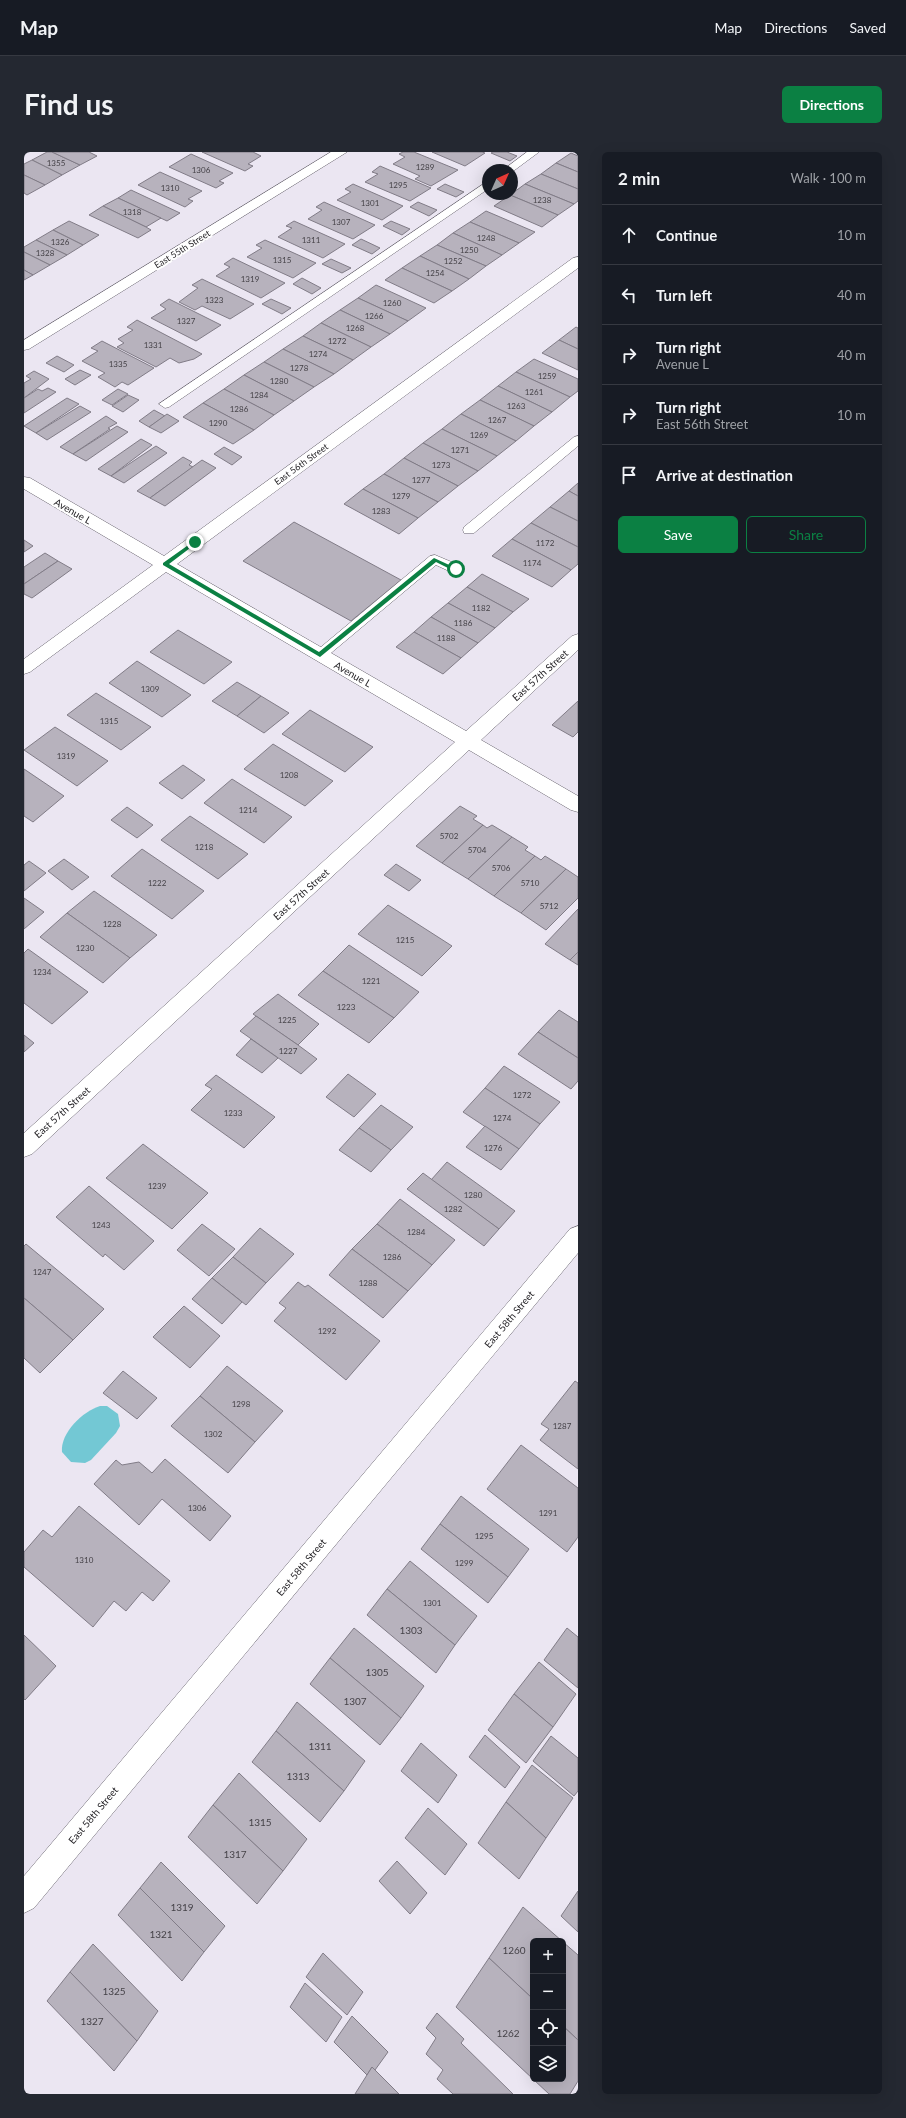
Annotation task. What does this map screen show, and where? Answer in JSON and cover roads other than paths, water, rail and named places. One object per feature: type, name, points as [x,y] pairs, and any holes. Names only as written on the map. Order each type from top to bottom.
[{"type":"street","name":"East 55th Street","points":[[24,346],[340,152]]},
{"type":"street","name":"East 56th Street","points":[[24,668],[578,261]]},
{"type":"street","name":"Avenue L","points":[[24,482],[578,805]]},
{"type":"street","name":"East 57th Street","points":[[24,1146],[578,640]]},
{"type":"street","name":"East 58th Street","points":[[24,1898],[578,1236]]},
{"type":"lane","points":[[517,164],[534,152]]},
{"type":"lane","points":[[165,404],[482,188]]},
{"type":"lane","points":[[469,530],[578,440]]},
{"type":"lane","points":[[320,655],[435,559],[456,569]]},
{"type":"water","points":[[100,1406],[107,1406],[118,1414],[120,1426],[116,1433],[91,1460],[85,1463],[71,1462],[62,1452],[62,1445],[69,1430],[80,1418]]}]
